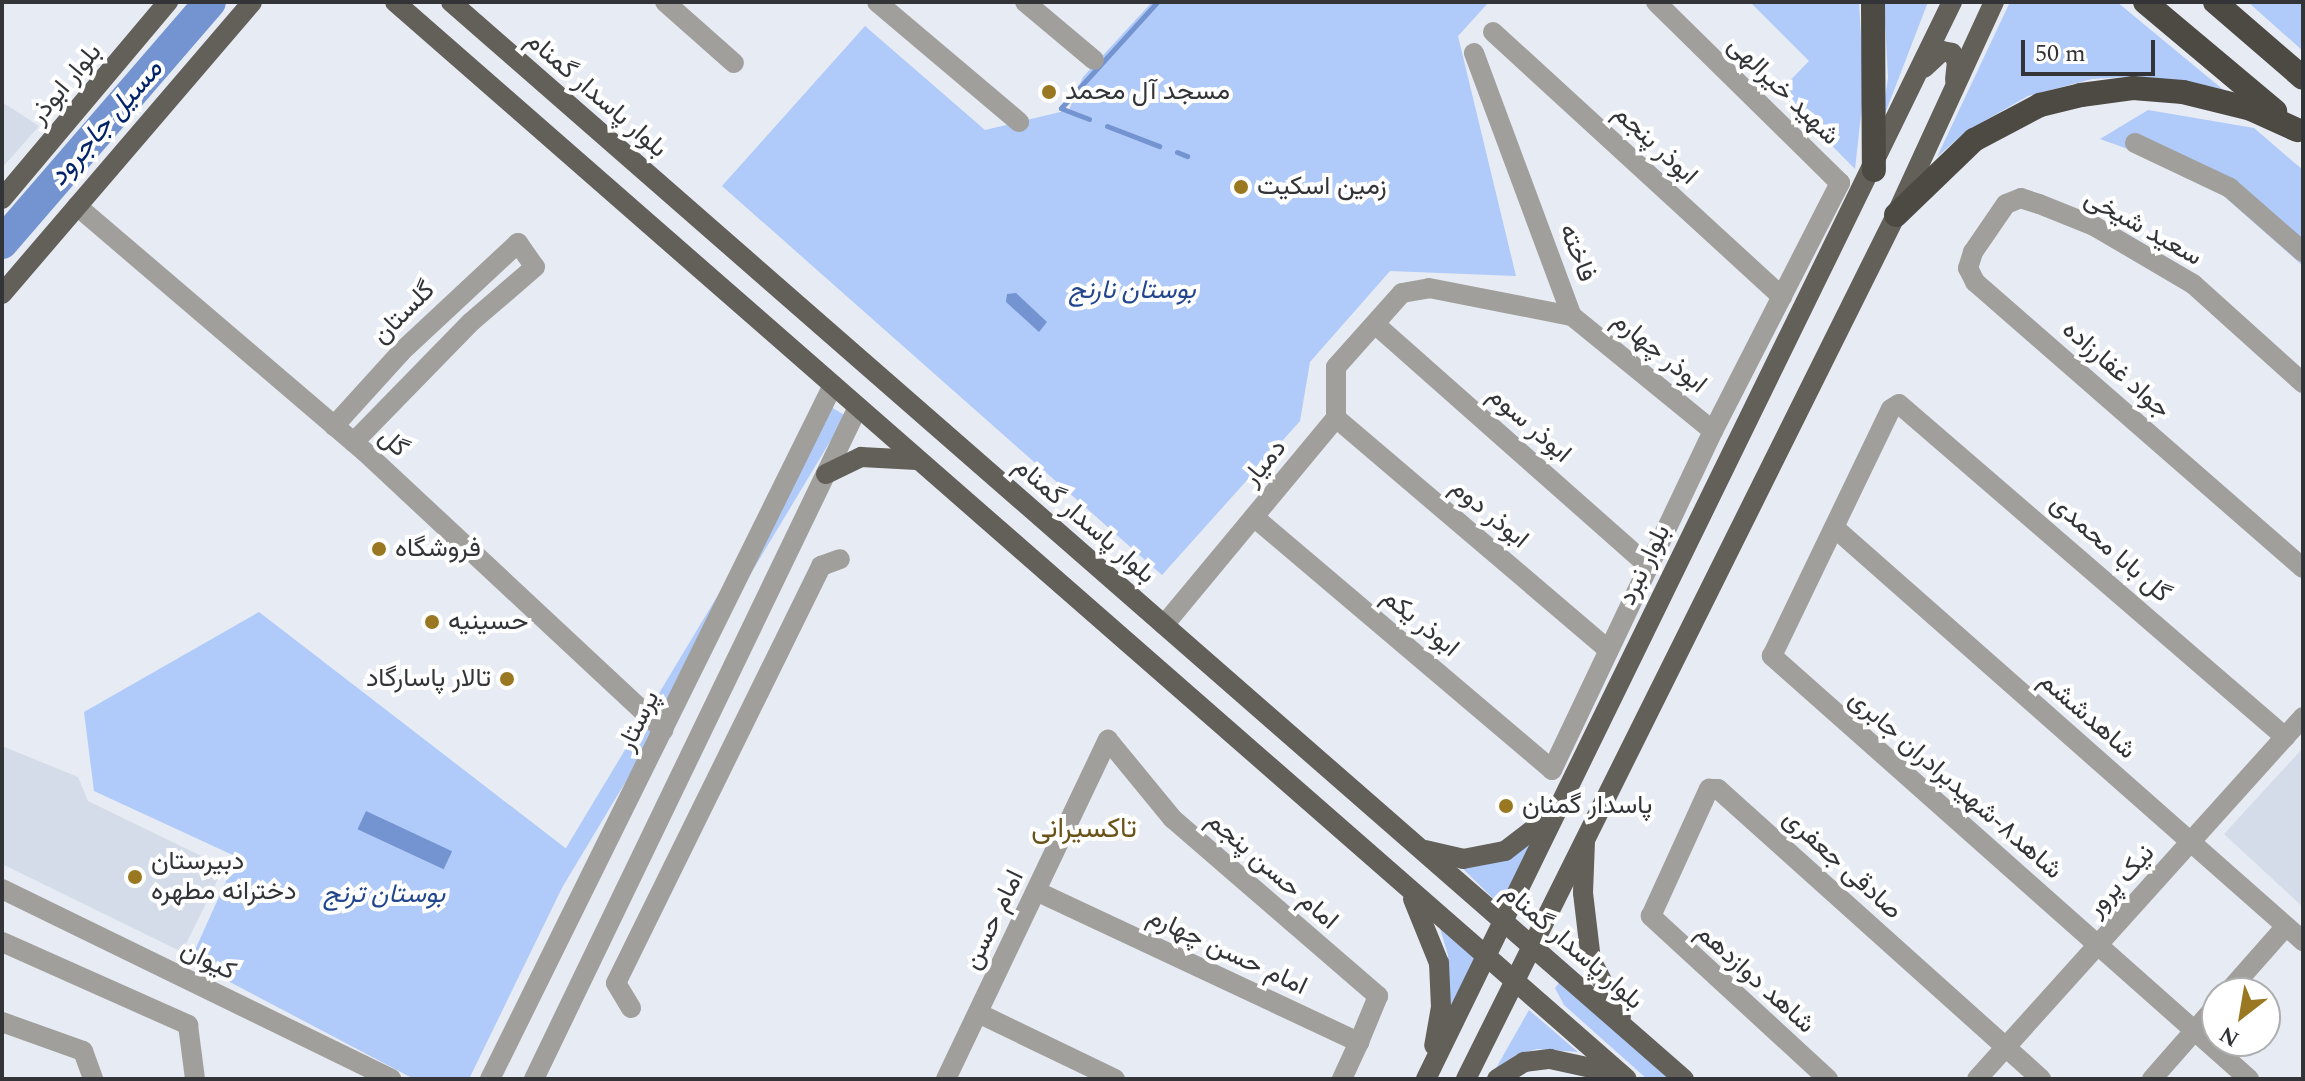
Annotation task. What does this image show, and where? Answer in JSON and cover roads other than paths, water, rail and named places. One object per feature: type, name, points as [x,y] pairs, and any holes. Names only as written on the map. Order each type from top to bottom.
[{"type":"highway","points":[[1873,2],[1874,170]]},
{"type":"highway","points":[[2145,2],[2300,133]]},
{"type":"highway","points":[[2215,2],[2303,78]]},
{"type":"highway","points":[[1896,215],[1974,140],[2040,105],[2081,95],[2133,88],[2183,92],[2251,109],[2300,133]]},
{"type":"main road","name":"بلوار ابوذر","points":[[2,199],[168,2]]},
{"type":"main road","points":[[2,294],[252,2]]},
{"type":"main road","points":[[395,2],[833,385],[855,414],[920,461],[1624,1077]]},
{"type":"main road","name":"بلوار پاسدار گمنام","points":[[451,2],[1684,1079]]},
{"type":"main road","name":"بلوار نبرد","points":[[1428,1075],[1731,445],[1874,170],[1952,2]]},
{"type":"main road","points":[[1466,1079],[1529,944],[1896,215],[1994,2]]},
{"type":"main road","points":[[1916,77],[1935,55],[1952,53],[1957,61],[1954,94]]},
{"type":"main road","points":[[826,474],[861,457],[920,461]]},
{"type":"main road","points":[[1420,849],[1463,859],[1505,851],[1554,813]]},
{"type":"main road","points":[[1585,833],[1583,893],[1591,960],[1628,1030]]},
{"type":"main road","points":[[1408,888],[1439,963],[1441,1007],[1428,1075]]},
{"type":"main road","points":[[1497,1079],[1524,1062],[1550,1059],[1624,1077]]},
{"type":"street","points":[[665,2],[734,63]]},
{"type":"street","points":[[877,2],[1019,122]]},
{"type":"street","points":[[1025,2],[1094,60]]},
{"type":"street","name":"شهید خیرالهی","points":[[1656,2],[1840,183],[1782,297]]},
{"type":"street","name":"ابوذر پنجم","points":[[1493,32],[1782,297]]},
{"type":"street","name":"فاخته","points":[[1474,53],[1572,316]]},
{"type":"street","points":[[2135,143],[2230,188],[2303,252]]},
{"type":"street","name":"سعید شیخی","points":[[2021,198],[2094,226],[2180,276],[2303,383]]},
{"type":"street","name":"جواد غفارزاده","points":[[2021,198],[2006,204],[1987,225],[1968,268],[1975,282],[2303,568]]},
{"type":"street","name":"گل","points":[[77,206],[354,442],[663,730]]},
{"type":"street","name":"گلستان","points":[[334,426],[401,352],[518,243],[535,267],[471,322],[354,442]]},
{"type":"street","name":"فاخته","points":[[1375,324],[1402,293],[1429,288],[1572,316]]},
{"type":"street","points":[[1609,650],[1713,431],[1782,297]]},
{"type":"street","name":"ابوذر چهارم","points":[[1572,316],[1713,431]]},
{"type":"street","points":[[1336,418],[1336,367],[1375,324]]},
{"type":"street","name":"ابوذر سوم","points":[[1375,324],[1649,566]]},
{"type":"street","name":"پرستار","points":[[490,1079],[833,385]]},
{"type":"street","points":[[534,1079],[855,414],[842,402],[823,406]]},
{"type":"street","name":"گل بابا محمدی","points":[[1836,529],[1891,409],[1899,404],[2285,737]]},
{"type":"street","name":"دمیار","points":[[1164,625],[1336,418]]},
{"type":"street","name":"ابوذر دوم","points":[[1336,418],[1609,650]]},
{"type":"street","name":"ابوذر یکم","points":[[1254,517],[1552,770],[1609,650]]},
{"type":"street","name":"شاهد۸-شهیدبرادران جابری","points":[[1836,529],[1772,656],[2249,1079]]},
{"type":"street","name":"شاهدششم","points":[[1836,529],[2303,941]]},
{"type":"street","points":[[631,1008],[616,983],[821,566],[840,559]]},
{"type":"street","name":"نیک پرور","points":[[1977,1079],[2303,717]]},
{"type":"street","name":"امام حسن","points":[[946,1079],[1108,740]]},
{"type":"street","name":"امام حسن پنجم","points":[[1108,740],[1173,819],[1378,996],[1359,1042]]},
{"type":"street","name":"صادقی جعفری","points":[[1651,916],[1705,794],[1718,789],[2041,1079]]},
{"type":"street","points":[[651,836],[681,851]]},
{"type":"street","name":"کیوان","points":[[2,889],[391,1079]]},
{"type":"street","name":"امام حسن چهارم","points":[[1036,891],[1359,1042]]},
{"type":"street","name":"شاهد دوازدهم","points":[[1651,916],[1828,1079]]},
{"type":"street","points":[[2241,977],[2286,926]]},
{"type":"street","points":[[2,942],[188,1025],[195,1079]]},
{"type":"street","points":[[978,1013],[1115,1079]]},
{"type":"street","points":[[2,1022],[83,1051],[93,1079]]},
{"type":"street","points":[[2152,1079],[2201,1023]]},
{"type":"street","points":[[1342,1079],[1359,1042]]},
{"type":"waterway","name":"مسیل جاجرود","points":[[2,243],[210,2]]},
{"type":"waterway","points":[[1089,119],[1061,108],[1157,2]]},
{"type":"waterway","points":[[1107,126],[1159,146]]},
{"type":"waterway","points":[[1177,152],[1187,156]]},
{"type":"place","name":"مسجد آل محمد","points":[[1049,92]]},
{"type":"place","name":"زمین اسکیت","points":[[1241,187]]},
{"type":"place","name":"فروشگاه","points":[[379,549]]},
{"type":"place","name":"حسینیه","points":[[432,622]]},
{"type":"place","name":"تالار پاسارگاد","points":[[507,679]]},
{"type":"place","name":"پاسدار گمنان","points":[[1506,806]]},
{"type":"place","name":"دبیرستان دخترانه مطهره","points":[[135,877]]},
{"type":"district","name":"تاکسیرانی","points":[[1084,829]]},
{"type":"park label","name":"بوستان نارنج","points":[[1132,291]]},
{"type":"park label","name":"بوستان ترنج","points":[[384,895]]}]
